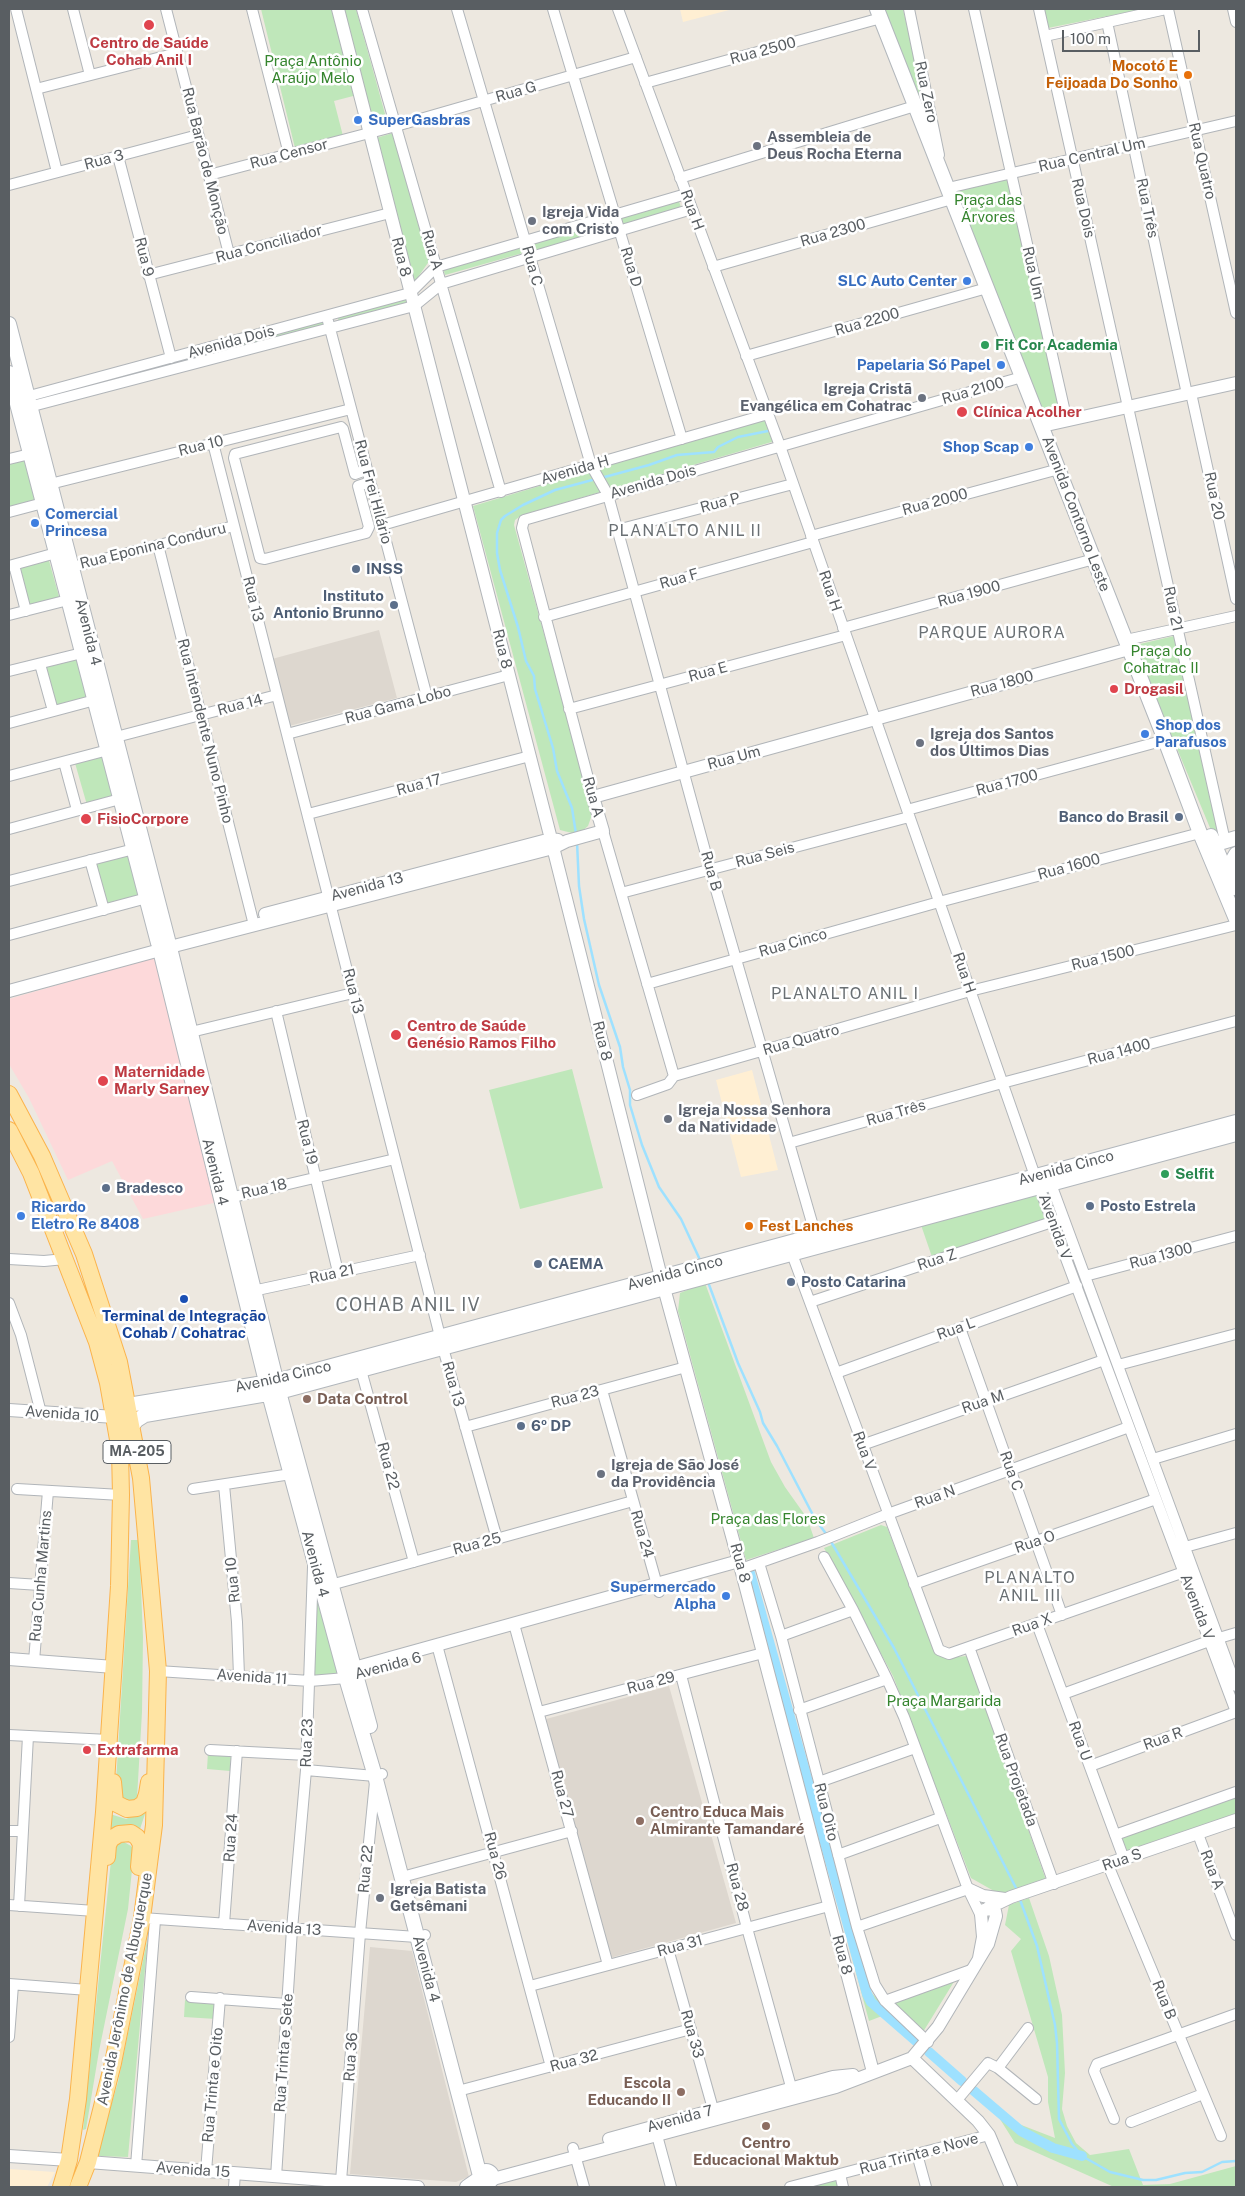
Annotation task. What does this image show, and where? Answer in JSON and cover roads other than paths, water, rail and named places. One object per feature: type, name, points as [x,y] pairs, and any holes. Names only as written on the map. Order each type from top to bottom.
[{"type":"main road","name":"Avenida Contorno Leste","points":[[879,13],[1128,644],[1200,833],[1219,848],[1236,919]]},
{"type":"main road","name":"Avenida 4","points":[[9,324],[20,404],[30,454],[43,504],[55,524],[72,567],[82,653],[95,700],[116,737],[132,823],[191,1032],[219,1168]]},
{"type":"main road","name":"Avenida 4","points":[[9,373],[50,484],[55,524],[56,554],[68,600],[80,623],[105,720],[108,750],[120,799],[132,823],[134,849],[146,898],[165,945],[273,1388],[326,1586],[352,1674],[485,2180]]},
{"type":"main road","name":"Avenida Contorno Leste","points":[[1165,740],[1219,848],[1235,892]]},
{"type":"main road","points":[[1219,848],[1236,853],[1231,865],[1235,892]]},
{"type":"main road","name":"Avenida Jerônimo de Albuquerque","points":[[9,1094],[42,1156],[84,1254],[119,1362],[132,1426],[143,1499],[158,1671],[154,1825],[148,1919],[88,2162],[78,2187]]},
{"type":"main road","name":"Avenida Cinco","points":[[1042,1182],[1236,1122]]},
{"type":"main road","name":"Avenida Jerônimo de Albuquerque","points":[[9,1130],[30,1173],[97,1342],[108,1382],[120,1451],[119,1586],[109,1740],[88,1990],[69,2160],[61,2187]]},
{"type":"main road","name":"Avenida Cinco","points":[[128,1405],[273,1388],[726,1265],[1042,1182],[1236,1134]]},
{"type":"main road","name":"Avenida Cinco","points":[[726,1265],[792,1254],[817,1241]]},
{"type":"main road","name":"Avenida Cinco","points":[[132,1426],[136,1420],[145,1415],[361,1370],[442,1342]]},
{"type":"main road","name":"Avenida 4","points":[[273,1388],[290,1474],[313,1556],[326,1586]]},
{"type":"main road","points":[[115,1418],[128,1405]]},
{"type":"main road","points":[[114,1667],[116,1724],[113,1797],[117,1805],[127,1809],[140,1806],[147,1794],[158,1671]]},
{"type":"main road","points":[[88,1990],[103,1907],[108,1845],[116,1835],[131,1833],[139,1839],[141,1848],[123,2016]]},
{"type":"main road","points":[[468,2187],[485,2180]]},
{"type":"street","points":[[16,9],[57,172]]},
{"type":"street","points":[[73,9],[90,75]]},
{"type":"street","name":"Rua Barão de Monção","points":[[166,9],[229,254]]},
{"type":"street","points":[[252,9],[288,154]]},
{"type":"street","name":"Rua 8","points":[[338,9],[530,756],[662,1282],[740,1565],[873,2072]]},
{"type":"street","name":"Rua A","points":[[362,9],[501,492]]},
{"type":"street","name":"Rua C","points":[[457,9],[591,466],[599,481]]},
{"type":"street","name":"Rua D","points":[[553,9],[682,439]]},
{"type":"street","name":"Rua H","points":[[618,9],[780,446],[1002,1083],[1042,1182]]},
{"type":"street","name":"Rua Zero","points":[[909,9],[948,187]]},
{"type":"street","name":"Rua Um","points":[[974,9],[1067,421]]},
{"type":"street","name":"Rua Dois","points":[[1039,9],[1128,407]]},
{"type":"street","points":[[1045,36],[1167,9]]},
{"type":"street","name":"Rua Quatro","points":[[1167,9],[1236,313]]},
{"type":"street","points":[[1233,9],[1236,22]]},
{"type":"street","name":"Rua 2500","points":[[645,83],[879,13]]},
{"type":"street","name":"Rua Três","points":[[1107,22],[1189,394]]},
{"type":"street","points":[[36,89],[177,53]]},
{"type":"street","name":"Rua G","points":[[370,132],[636,57]]},
{"type":"street","points":[[680,178],[916,106]]},
{"type":"street","name":"Rua Central Um","points":[[948,187],[1236,122]]},
{"type":"street","name":"Rua Censor","points":[[209,175],[370,132]]},
{"type":"street","name":"Rua 3","points":[[9,184],[198,135]]},
{"type":"street","name":"Rua 9","points":[[118,156],[171,358]]},
{"type":"street","name":"Rua 2300","points":[[713,267],[948,187]]},
{"type":"street","points":[[436,267],[686,194]]},
{"type":"street","points":[[441,284],[692,209]]},
{"type":"street","name":"Rua Conciliador","points":[[148,276],[390,213]]},
{"type":"street","name":"Avenida Dois","points":[[20,404],[171,358],[410,293],[436,267]]},
{"type":"street","name":"Avenida Dois","points":[[20,404],[414,306],[441,284]]},
{"type":"street","name":"Rua 2200","points":[[746,356],[987,288]]},
{"type":"street","name":"Rua Frei Hilário","points":[[327,316],[427,697]]},
{"type":"street","name":"Rua 2100","points":[[780,446],[1022,377]]},
{"type":"street","points":[[1042,426],[1236,383]]},
{"type":"street","name":"Rua 20","points":[[1189,394],[1236,599]]},
{"type":"street","name":"Rua 21","points":[[1128,407],[1177,629],[1219,848]]},
{"type":"street","name":"Rua 10","points":[[50,484],[351,409]]},
{"type":"street","name":"Avenida H","points":[[382,525],[768,414]]},
{"type":"street","points":[[363,471],[355,474],[343,428],[341,427],[235,454],[234,458],[260,558],[265,559],[368,532],[369,527],[358,486],[367,483]]},
{"type":"street","name":"Rua 13","points":[[213,443],[442,1342],[496,1539]]},
{"type":"street","name":"Avenida Dois","points":[[527,518],[780,446]]},
{"type":"street","points":[[9,459],[30,454]]},
{"type":"street","name":"Rua 2000","points":[[812,539],[1058,469]]},
{"type":"street","name":"Rua B","points":[[599,481],[608,495],[710,869],[817,1241]]},
{"type":"street","name":"Rua P","points":[[617,530],[793,484]]},
{"type":"street","points":[[9,512],[43,504]]},
{"type":"street","name":"Rua A","points":[[527,518],[522,524],[522,528],[544,617],[593,797],[674,1076]]},
{"type":"street","name":"Rua Eponina Conduru","points":[[72,567],[234,526]]},
{"type":"street","name":"Rua F","points":[[544,617],[812,539]]},
{"type":"street","name":"Rua Intendente Nuno Pinho","points":[[158,545],[253,921]]},
{"type":"street","points":[[26,611],[11,565],[56,554]]},
{"type":"street","name":"Rua 1900","points":[[845,632],[1094,559]]},
{"type":"street","points":[[9,616],[68,600]]},
{"type":"street","points":[[1128,644],[1177,629],[1236,616]]},
{"type":"street","name":"Rua E","points":[[569,709],[845,632]]},
{"type":"street","name":"Rua 1800","points":[[875,719],[1128,644]]},
{"type":"street","points":[[9,671],[82,653]]},
{"type":"street","points":[[40,664],[53,711]]},
{"type":"street","name":"Rua Gama Lobo","points":[[287,734],[509,676]]},
{"type":"street","name":"Rua 14","points":[[116,737],[277,695]]},
{"type":"street","points":[[9,723],[95,700]]},
{"type":"street","name":"Rua Um","points":[[593,797],[875,719]]},
{"type":"street","name":"Rua 1700","points":[[908,813],[1165,740]]},
{"type":"street","points":[[9,776],[108,750]]},
{"type":"street","name":"Rua 17","points":[[308,814],[530,756]]},
{"type":"street","points":[[64,762],[78,810]]},
{"type":"street","points":[[9,829],[120,799]]},
{"type":"street","name":"Rua Seis","points":[[621,893],[908,813]]},
{"type":"street","name":"Avenida 13","points":[[9,992],[165,945],[253,921],[603,831]]},
{"type":"street","name":"Rua 1600","points":[[939,902],[1200,833]]},
{"type":"street","points":[[9,881],[134,849]]},
{"type":"street","points":[[90,860],[104,910]]},
{"type":"street","points":[[9,935],[146,898]]},
{"type":"street","name":"Rua Cinco","points":[[648,984],[939,902]]},
{"type":"street","name":"Rua 1500","points":[[970,992],[1236,925]]},
{"type":"street","points":[[191,1032],[353,992]]},
{"type":"street","name":"Rua Quatro","points":[[637,1095],[668,1084],[674,1076],[970,992]]},
{"type":"street","name":"Rua 19","points":[[276,1012],[338,1272]]},
{"type":"street","name":"Rua 1400","points":[[1002,1083],[1236,1021]]},
{"type":"street","name":"Rua Três","points":[[789,1143],[1002,1083]]},
{"type":"street","name":"Rua 18","points":[[226,1198],[395,1159]]},
{"type":"street","name":"Avenida V","points":[[1042,1182],[1064,1218],[1153,1459],[1185,1547],[1236,1712]]},
{"type":"street","name":"Avenida V","points":[[1042,1182],[1053,1222],[1184,1572],[1236,1686]]},
{"type":"street","name":"Rua Z","points":[[810,1302],[1064,1218]]},
{"type":"street","name":"Rua 1300","points":[[1085,1276],[1236,1236]]},
{"type":"street","name":"Rua V","points":[[792,1254],[937,1647]]},
{"type":"street","name":"Rua 21","points":[[249,1291],[420,1255]]},
{"type":"street","points":[[9,1259],[65,1260]]},
{"type":"street","name":"Rua L","points":[[836,1373],[1077,1286]]},
{"type":"street","points":[[9,1303],[21,1335],[41,1413]]},
{"type":"street","name":"Rua C","points":[[960,1328],[1062,1615]]},
{"type":"street","points":[[9,1334],[21,1335]]},
{"type":"street","points":[[1118,1365],[1236,1334]]},
{"type":"street","name":"Rua M","points":[[862,1445],[1104,1360]]},
{"type":"street","name":"Rua 23","points":[[465,1427],[686,1367]]},
{"type":"street","name":"Rua 22","points":[[361,1370],[414,1562]]},
{"type":"street","name":"Rua 24","points":[[602,1390],[658,1588]]},
{"type":"street","name":"Avenida 10","points":[[9,1410],[115,1418]]},
{"type":"street","name":"Rua N","points":[[740,1565],[759,1563],[1010,1469],[1129,1427]]},
{"type":"street","points":[[1153,1459],[1236,1434]]},
{"type":"street","points":[[193,1490],[290,1474]]},
{"type":"street","name":"Rua 10","points":[[224,1485],[238,1622],[239,1676]]},
{"type":"street","points":[[17,1489],[121,1495]]},
{"type":"street","name":"Rua Cunha Martins","points":[[34,1661],[48,1491]]},
{"type":"street","name":"Rua O","points":[[914,1584],[1156,1499]]},
{"type":"street","name":"Rua 25","points":[[326,1586],[633,1501]]},
{"type":"street","points":[[1185,1547],[1236,1533]]},
{"type":"street","name":"Rua 23","points":[[292,1928],[307,1755],[313,1556]]},
{"type":"street","points":[[824,1557],[887,1679],[968,1889],[988,1914],[1009,1898]]},
{"type":"street","name":"Rua Oito","points":[[759,1563],[781,1636],[857,1927],[875,1985],[885,2000],[928,2042]]},
{"type":"street","name":"Avenida 6","points":[[352,1674],[740,1565]]},
{"type":"street","name":"Rua X","points":[[937,1647],[943,1653],[949,1654],[969,1648],[1184,1572]]},
{"type":"street","points":[[9,1584],[40,1585]]},
{"type":"street","points":[[781,1636],[853,1610]]},
{"type":"street","name":"Rua U","points":[[1037,1624],[1124,1859]]},
{"type":"street","name":"Rua 27","points":[[516,1627],[608,1965]]},
{"type":"street","points":[[1063,1694],[1214,1639],[1236,1633]]},
{"type":"street","name":"Rua Projetada","points":[[969,1648],[1054,1884]]},
{"type":"street","name":"Rua 26","points":[[438,1649],[552,2067]]},
{"type":"street","name":"Rua 29","points":[[539,1712],[763,1653]]},
{"type":"street","points":[[9,1660],[114,1667]]},
{"type":"street","name":"Avenida 11","points":[[158,1671],[310,1681],[352,1674]]},
{"type":"street","name":"Rua 28","points":[[681,1675],[747,1928],[793,2093]]},
{"type":"street","points":[[799,1710],[887,1679]]},
{"type":"street","name":"Rua R","points":[[1090,1766],[1236,1712]]},
{"type":"street","points":[[9,1735],[109,1740]]},
{"type":"street","points":[[28,1736],[23,1831],[14,1905],[95,1911]]},
{"type":"street","points":[[819,1782],[915,1748]]},
{"type":"street","points":[[210,1750],[307,1755]]},
{"type":"street","name":"Rua 24","points":[[224,1924],[237,1751]]},
{"type":"street","points":[[306,1770],[379,1775]]},
{"type":"street","name":"Rua 22","points":[[360,1933],[379,1775]]},
{"type":"street","name":"Rua S","points":[[1115,1835],[1236,1792]]},
{"type":"street","points":[[838,1856],[940,1818]]},
{"type":"street","name":"Rua S","points":[[1009,1898],[1236,1820]]},
{"type":"street","points":[[9,1831],[23,1831]]},
{"type":"street","points":[[405,1876],[572,1831]]},
{"type":"street","name":"Rua A","points":[[1198,1834],[1236,1935]]},
{"type":"street","name":"Rua B","points":[[1108,1865],[1221,2136]]},
{"type":"street","points":[[857,1927],[968,1889],[991,1898],[1009,1898]]},
{"type":"street","name":"Rua 31","points":[[530,1986],[829,1906]]},
{"type":"street","name":"Avenida 7","points":[[485,2180],[574,2152],[793,2093],[833,2077],[873,2072],[912,2058],[928,2042],[990,1940],[988,1914]]},
{"type":"street","name":"Avenida 13","points":[[148,1919],[421,1936]]},
{"type":"street","name":"Avenida Jerônimo de Albuquerque","points":[[136,2166],[148,1919]]},
{"type":"street","name":"Rua Trinta e Sete","points":[[276,2176],[292,1928]]},
{"type":"street","name":"Rua 36","points":[[341,2181],[360,1933]]},
{"type":"street","name":"Rua 33","points":[[668,1949],[714,2114]]},
{"type":"street","points":[[885,2000],[971,1970]]},
{"type":"street","points":[[9,2037],[11,1984],[88,1990]]},
{"type":"street","points":[[191,1996],[287,2004]]},
{"type":"street","name":"Rua Trinta e Oito","points":[[206,2171],[220,1998]]},
{"type":"street","points":[[1114,2119],[1094,2071],[1097,2064],[1236,2014]]},
{"type":"street","points":[[998,2068],[1028,2028]]},
{"type":"street","name":"Rua 32","points":[[462,2090],[691,2030]]},
{"type":"street","points":[[912,2058],[957,2100],[989,2135],[1011,2187]]},
{"type":"street","points":[[957,2100],[985,2064],[991,2063],[1036,2099]]},
{"type":"street","points":[[1131,2122],[1203,2094]]},
{"type":"street","points":[[656,2130],[671,2187]]},
{"type":"street","name":"Rua Trinta e Nove","points":[[790,2187],[989,2135]]},
{"type":"street","points":[[574,2152],[584,2187]]},
{"type":"street","points":[[917,2154],[926,2187]]},
{"type":"street","points":[[9,2156],[69,2160]]},
{"type":"street","name":"Avenida 15","points":[[88,2162],[418,2187]]},
{"type":"street","points":[[234,2187],[235,2174]]},
{"type":"street","points":[[840,2174],[843,2187]]},
{"type":"waterway","points":[[601,478],[677,455],[714,452],[718,447],[738,437],[768,431]]},
{"type":"waterway","points":[[576,834],[572,808],[557,771],[553,748],[535,689],[534,676],[526,661],[518,627],[500,570],[497,553],[497,533],[501,520],[523,505],[555,490],[596,479]]},
{"type":"waterway","points":[[577,842],[579,886],[584,919],[599,985],[620,1047],[623,1067],[630,1090],[630,1105],[642,1145],[659,1187],[681,1219],[701,1262]]},
{"type":"waterway","points":[[708,1282],[763,1423],[815,1519],[827,1535]]},
{"type":"waterway","points":[[830,1540],[894,1648],[1017,1890]]},
{"type":"waterway","points":[[750,1573],[867,1994],[871,2002],[917,2042]]},
{"type":"waterway","points":[[1019,1897],[1037,1946],[1055,2025],[1059,2119],[1072,2144],[1082,2156],[1110,2172],[1143,2180],[1156,2180],[1185,2173],[1202,2172],[1222,2162],[1236,2161]]},
{"type":"waterway","points":[[929,2052],[962,2081]]},
{"type":"waterway","points":[[974,2091],[1021,2131],[1053,2148],[1082,2156]]},
{"type":"place","name":"Centro de Saúde Cohab Anil I","points":[[149,25]]},
{"type":"place","name":"Mocotó E Feijoada Do Sonho","points":[[1188,75]]},
{"type":"place","name":"SuperGasbras","points":[[358,120]]},
{"type":"place","name":"Assembleia de Deus Rocha Eterna","points":[[757,146]]},
{"type":"place","name":"Igreja Vida com Cristo","points":[[532,221]]},
{"type":"place","name":"SLC Auto Center","points":[[967,281]]},
{"type":"place","name":"Fit Cor Academia","points":[[985,345]]},
{"type":"place","name":"Papelaria Só Papel","points":[[1001,365]]},
{"type":"place","name":"Igreja Cristã Evangélica em Cohatrac","points":[[922,398]]},
{"type":"place","name":"Clínica Acolher","points":[[962,412]]},
{"type":"place","name":"Shop Scap","points":[[1029,447]]},
{"type":"place","name":"Comercial Princesa","points":[[35,523]]},
{"type":"place","name":"INSS","points":[[356,569]]},
{"type":"place","name":"Instituto Antonio Brunno","points":[[394,605]]},
{"type":"place","name":"Drogasil","points":[[1114,689]]},
{"type":"place","name":"Shop dos Parafusos","points":[[1145,734]]},
{"type":"place","name":"Igreja dos Santos dos Últimos Dias","points":[[920,743]]},
{"type":"place","name":"Banco do Brasil","points":[[1179,817]]},
{"type":"place","name":"FisioCorpore","points":[[86,819]]},
{"type":"place","name":"Centro de Saúde Genésio Ramos Filho","points":[[396,1035]]},
{"type":"place","name":"Maternidade Marly Sarney","points":[[103,1081]]},
{"type":"place","name":"Igreja Nossa Senhora da Natividade","points":[[668,1119]]},
{"type":"place","name":"Selfit","points":[[1165,1174]]},
{"type":"place","name":"Bradesco","points":[[106,1188]]},
{"type":"place","name":"Posto Estrela","points":[[1090,1206]]},
{"type":"place","name":"Ricardo Eletro Re 8408","points":[[21,1216]]},
{"type":"place","name":"Fest Lanches","points":[[749,1226]]},
{"type":"place","name":"CAEMA","points":[[538,1264]]},
{"type":"place","name":"Posto Catarina","points":[[791,1282]]},
{"type":"place","name":"Terminal de Integração Cohab / Cohatrac","points":[[184,1299]]},
{"type":"place","name":"Data Control","points":[[307,1399]]},
{"type":"place","name":"6º DP","points":[[521,1426]]},
{"type":"place","name":"Igreja de São José da Providência","points":[[601,1474]]},
{"type":"place","name":"Supermercado Alpha","points":[[726,1596]]},
{"type":"place","name":"Extrafarma","points":[[87,1750]]},
{"type":"place","name":"Centro Educa Mais Almirante Tamandaré","points":[[640,1821]]},
{"type":"place","name":"Igreja Batista Getsêmani","points":[[380,1898]]},
{"type":"place","name":"Escola Educando II","points":[[681,2092]]},
{"type":"place","name":"Centro Educacional Maktub","points":[[766,2126]]},
{"type":"district","name":"PLANALTO ANIL II","points":[[685,531]]},
{"type":"district","name":"PARQUE AURORA","points":[[992,633]]},
{"type":"district","name":"PLANALTO ANIL I","points":[[845,994]]},
{"type":"district","name":"COHAB ANIL IV","points":[[408,1305]]},
{"type":"district","name":"PLANALTO ANIL III","points":[[1030,1587]]},
{"type":"park label","name":"Praça Antônio Araújo Melo","points":[[313,70]]},
{"type":"park label","name":"Praça das Árvores","points":[[988,208]]},
{"type":"park label","name":"Praça do Cohatrac II","points":[[1161,660]]},
{"type":"park label","name":"Praça das Flores","points":[[768,1519]]},
{"type":"park label","name":"Praça Margarida","points":[[944,1701]]}]
